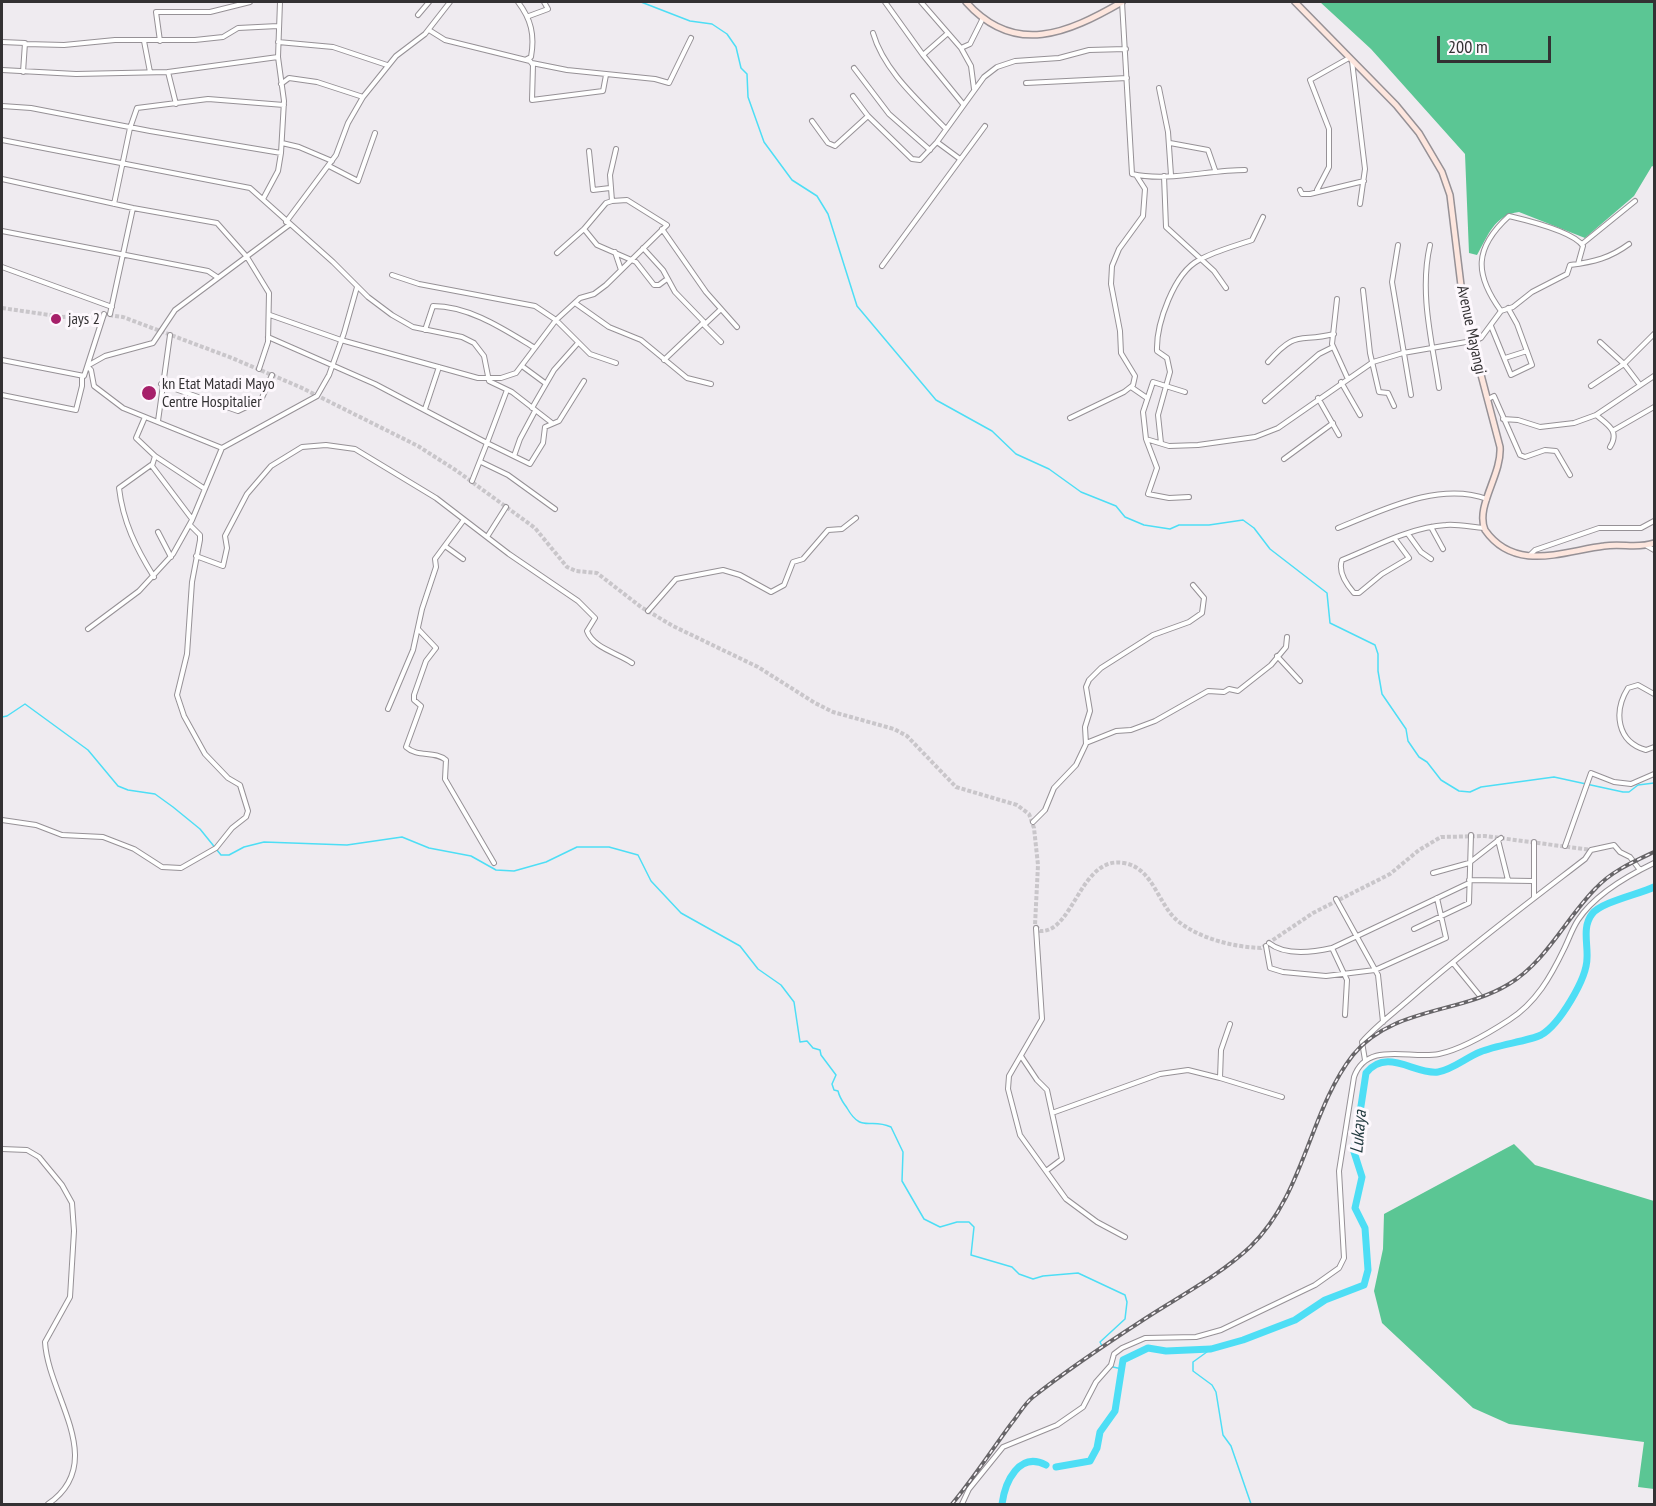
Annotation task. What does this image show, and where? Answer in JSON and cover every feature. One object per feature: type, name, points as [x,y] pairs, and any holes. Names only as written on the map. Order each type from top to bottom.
[{"type":"street","points":[[160,41],[156,12],[210,12],[250,2]]},
{"type":"street","points":[[263,199],[278,171],[282,143],[284,105],[278,57],[280,2]]},
{"type":"street","points":[[418,15],[429,2]]},
{"type":"street","points":[[88,366],[105,356],[153,343],[175,310],[247,257],[287,223],[331,164],[346,133],[348,123],[363,97],[387,65],[429,30],[450,2]]},
{"type":"street","points":[[518,2],[529,16],[533,45],[531,57],[527,59]]},
{"type":"street","points":[[529,16],[548,9],[544,2]]},
{"type":"street","points":[[885,2],[923,55],[963,104]]},
{"type":"street","points":[[921,2],[961,48],[971,66],[975,89]]},
{"type":"street","points":[[967,2],[983,18],[1012,33],[1043,34],[1084,23],[1122,2],[1131,173],[1164,176],[1215,170],[1245,170]]},
{"type":"street","name":"Avenue Mayangi","points":[[1295,2],[1419,133],[1446,181],[1458,248],[1461,293],[1501,455],[1482,517],[1484,528]]},
{"type":"street","points":[[961,48],[970,44],[983,18]]},
{"type":"street","points":[[2,42],[64,45],[115,40],[160,41],[219,38],[238,28],[278,26]]},
{"type":"street","points":[[429,30],[445,40],[527,59],[532,63],[606,75],[655,79],[669,83],[691,38]]},
{"type":"street","points":[[873,33],[879,51],[894,72],[946,129]]},
{"type":"street","points":[[923,55],[948,33]]},
{"type":"street","points":[[144,40],[150,72]]},
{"type":"street","points":[[278,42],[333,47],[387,65]]},
{"type":"street","points":[[23,72],[26,44]]},
{"type":"street","points":[[853,96],[868,116],[912,159],[922,159],[991,71],[1015,61],[1059,58],[1089,50],[1126,49]]},
{"type":"street","points":[[2,70],[168,72],[278,57]]},
{"type":"street","points":[[1317,190],[1329,167],[1329,128],[1310,80],[1351,59],[1365,169],[1360,204]]},
{"type":"street","points":[[532,63],[532,100],[603,91],[606,75]]},
{"type":"street","points":[[854,69],[890,114],[930,150]]},
{"type":"street","points":[[168,72],[176,104]]},
{"type":"street","points":[[281,84],[289,78],[307,80],[363,97]]},
{"type":"street","points":[[1026,83],[1127,78]]},
{"type":"street","points":[[1158,88],[1170,142],[1171,175]]},
{"type":"street","points":[[114,204],[130,128],[137,108],[208,99],[284,105]]},
{"type":"street","points":[[2,105],[31,108],[130,128],[281,153]]},
{"type":"street","points":[[812,121],[828,143],[835,146],[868,116]]},
{"type":"street","points":[[882,266],[985,126]]},
{"type":"street","points":[[282,143],[331,164],[358,181],[375,133]]},
{"type":"street","points":[[2,140],[253,189],[357,287],[392,315],[425,330],[462,337],[474,343],[484,356],[486,378]]},
{"type":"street","points":[[937,142],[960,159]]},
{"type":"street","points":[[1170,142],[1208,150],[1215,170]]},
{"type":"street","points":[[612,201],[610,188],[616,149]]},
{"type":"street","points":[[589,150],[593,190],[610,188]]},
{"type":"street","points":[[1070,418],[1131,387],[1135,376],[1121,353],[1120,331],[1111,284],[1112,266],[1118,251],[1143,216],[1145,189],[1136,175]]},
{"type":"street","points":[[1164,176],[1165,223],[1199,260],[1214,271],[1226,288]]},
{"type":"street","points":[[2,179],[133,208],[214,222],[247,257],[267,286],[270,315],[268,337],[259,369]]},
{"type":"street","points":[[1300,190],[1303,194],[1364,181]]},
{"type":"street","points":[[486,378],[512,375],[522,366],[556,320],[575,303],[598,291],[667,225],[624,199],[606,202],[584,229],[557,253]]},
{"type":"street","points":[[1578,264],[1582,243],[1635,201]]},
{"type":"street","points":[[110,314],[133,208]]},
{"type":"street","points":[[1501,311],[1485,289],[1480,258],[1501,221],[1509,216],[1549,226],[1582,243]]},
{"type":"street","points":[[1161,443],[1158,415],[1168,386],[1170,366],[1167,358],[1157,351],[1158,328],[1184,274],[1199,260],[1252,240],[1263,217]]},
{"type":"street","points":[[584,229],[594,243],[632,259],[654,285],[659,285],[667,279]]},
{"type":"street","points":[[662,229],[737,327]]},
{"type":"street","points":[[2,231],[213,272],[217,277]]},
{"type":"street","points":[[1146,439],[1161,443],[1198,446],[1255,437],[1278,428],[1347,377],[1373,362],[1403,353],[1479,340],[1501,311],[1568,273],[1570,266],[1608,258],[1629,244]]},
{"type":"street","points":[[1398,245],[1392,280],[1411,395]]},
{"type":"street","points":[[1430,245],[1425,266],[1426,300],[1439,388]]},
{"type":"street","points":[[643,248],[663,270],[675,292],[721,342]]},
{"type":"street","points":[[615,252],[621,270]]},
{"type":"street","points":[[2,267],[112,307]]},
{"type":"street","points":[[392,275],[439,289],[525,302],[556,320],[597,359],[616,363]]},
{"type":"street","points":[[88,629],[154,577],[171,557],[191,522],[222,448],[317,396],[333,364],[357,287]]},
{"type":"street","points":[[1363,290],[1373,362],[1380,393],[1388,393],[1394,406]]},
{"type":"street","points":[[1337,299],[1333,347],[1347,377]]},
{"type":"street","points":[[575,303],[609,327],[640,340],[687,378],[711,384]]},
{"type":"street","points":[[425,330],[433,306],[448,307],[490,322],[535,348]]},
{"type":"street","points":[[1491,326],[1511,375],[1532,365],[1517,324],[1508,308]]},
{"type":"street","points":[[664,360],[721,309]]},
{"type":"street","points":[[2,395],[76,410],[82,376],[88,366],[104,314]]},
{"type":"street","points":[[270,315],[341,340],[486,378],[507,390],[552,423]]},
{"type":"street","points":[[1268,362],[1285,344],[1302,337],[1334,334]]},
{"type":"street","points":[[1591,386],[1624,364],[1654,334]]},
{"type":"street","points":[[158,421],[161,384],[170,335]]},
{"type":"street","points":[[268,337],[333,364],[532,464],[543,443],[544,427],[561,419],[584,381]]},
{"type":"street","points":[[1600,342],[1624,364],[1640,386]]},
{"type":"street","points":[[514,456],[545,383],[578,343]]},
{"type":"street","points":[[1265,401],[1318,354],[1333,347]]},
{"type":"street","points":[[1505,358],[1527,351]]},
{"type":"street","points":[[2,360],[82,376]]},
{"type":"street","points":[[88,366],[94,386],[123,408],[222,448]]},
{"type":"street","points":[[522,366],[545,383]]},
{"type":"street","points":[[425,409],[439,367]]},
{"type":"street","points":[[161,384],[238,411],[261,400],[272,375]]},
{"type":"street","points":[[1503,419],[1518,420],[1545,427],[1574,423],[1596,415],[1654,376]]},
{"type":"street","points":[[1185,392],[1152,382],[1143,412],[1146,439],[1157,468],[1148,494],[1169,498],[1189,497]]},
{"type":"street","points":[[1341,382],[1360,416]]},
{"type":"street","points":[[1131,387],[1147,398]]},
{"type":"street","points":[[472,481],[507,390]]},
{"type":"street","points":[[1488,399],[1494,396],[1520,455],[1525,457],[1545,450],[1556,451],[1570,475]]},
{"type":"street","points":[[1318,398],[1339,435]]},
{"type":"street","points":[[1614,430],[1654,407]]},
{"type":"street","points":[[1596,415],[1614,430],[1616,438],[1611,447]]},
{"type":"street","points":[[146,417],[139,426],[136,438],[155,456],[205,489]]},
{"type":"street","points":[[1284,459],[1333,423]]},
{"type":"street","points":[[196,556],[223,566],[227,548],[225,536],[247,494],[271,466],[302,447],[313,445],[355,449],[431,495],[463,521],[578,601],[595,618],[587,631],[588,635],[603,648],[632,663]]},
{"type":"street","points":[[154,577],[136,549],[127,529],[119,488],[151,465],[155,456]]},
{"type":"street","points":[[481,462],[508,475],[555,509]]},
{"type":"street","points":[[2,820],[36,825],[62,835],[103,837],[134,849],[170,869],[181,868],[216,849],[232,828],[246,818],[248,811],[240,785],[228,778],[205,754],[184,716],[177,695],[187,654],[200,535],[151,465]]},
{"type":"street","points":[[1338,528],[1384,510],[1447,492],[1470,493],[1487,499]]},
{"type":"street","points":[[487,537],[506,507]]},
{"type":"street","points":[[648,611],[676,579],[723,570],[740,575],[771,592],[784,585],[794,562],[803,559],[827,531],[842,529],[856,518]]},
{"type":"street","points":[[388,709],[413,650],[436,567],[435,559],[463,521]]},
{"type":"street","points":[[1529,556],[1535,550],[1594,530],[1641,528],[1654,521]]},
{"type":"street","points":[[1395,539],[1409,558],[1382,574],[1359,593],[1354,592],[1345,582],[1340,562],[1395,539],[1431,527],[1448,525],[1484,528],[1507,548],[1529,556],[1552,557],[1605,545],[1646,546],[1654,543]]},
{"type":"street","points":[[1431,527],[1443,549]]},
{"type":"street","points":[[158,532],[171,557]]},
{"type":"street","points":[[1408,534],[1420,552],[1431,559]]},
{"type":"street","points":[[445,546],[463,559]]},
{"type":"street","points":[[1646,546],[1654,550]]},
{"type":"street","points":[[1033,822],[1045,810],[1055,791],[1054,788],[1076,765],[1086,743],[1085,727],[1090,711],[1086,687],[1089,680],[1101,668],[1153,635],[1188,623],[1202,613],[1204,598],[1193,585]]},
{"type":"street","points":[[418,629],[436,648],[426,661],[414,695],[414,700],[421,706],[406,747],[417,754],[440,755],[446,760],[445,779],[494,863]]},
{"type":"street","points":[[1086,743],[1113,732],[1131,730],[1155,721],[1210,690],[1238,691],[1260,676],[1286,647],[1287,637]]},
{"type":"street","points":[[1277,657],[1300,681]]},
{"type":"street","points":[[1654,694],[1638,685],[1628,688],[1620,716],[1623,734],[1631,745],[1646,750],[1654,747]]},
{"type":"street","points":[[1565,846],[1591,773],[1614,782],[1631,784],[1654,774]]},
{"type":"street","points":[[1414,929],[1468,904],[1471,835]]},
{"type":"street","points":[[1433,873],[1469,863],[1500,839],[1508,881]]},
{"type":"street","points":[[1534,842],[1534,898]]},
{"type":"street","points":[[1365,1060],[1362,1042],[1426,982],[1585,860],[1591,850],[1614,845],[1620,852],[1630,857],[1640,870]]},
{"type":"street","points":[[962,1504],[969,1489],[1003,1447],[1057,1425],[1083,1407],[1096,1382],[1111,1365],[1114,1354],[1122,1348],[1145,1338],[1196,1337],[1221,1330],[1293,1297],[1339,1268],[1344,1258],[1339,1167],[1354,1077],[1365,1060],[1380,1054],[1417,1056],[1444,1053],[1460,1047],[1511,1019],[1550,979],[1573,928],[1584,911],[1609,890],[1654,863]]},
{"type":"street","points":[[1437,898],[1446,932],[1445,939],[1375,970],[1308,975],[1271,969],[1267,945],[1278,949],[1301,951],[1332,948],[1469,881],[1533,881]]},
{"type":"street","points":[[1336,899],[1378,976],[1383,1022]]},
{"type":"street","points":[[1036,928],[1042,1018],[1009,1075],[1008,1089],[1020,1135],[1066,1199],[1097,1222],[1125,1237]]},
{"type":"street","points":[[1332,948],[1345,974],[1345,1015]]},
{"type":"street","points":[[1453,963],[1480,996]]},
{"type":"street","points":[[1220,1078],[1221,1050],[1230,1024]]},
{"type":"street","points":[[1021,1056],[1037,1080],[1047,1090],[1062,1159],[1046,1171]]},
{"type":"street","points":[[1052,1113],[1160,1074],[1188,1070],[1282,1097]]},
{"type":"street","points":[[2,1149],[27,1150],[39,1157],[62,1185],[72,1203],[74,1231],[70,1297],[45,1342],[54,1385],[67,1413],[75,1463],[67,1486],[60,1496],[48,1504]]},
{"type":"green space","points":[[1320,2],[1654,2],[1654,167],[1652,166],[1634,196],[1585,238],[1519,212],[1503,217],[1498,222],[1477,255],[1469,253],[1465,154],[1371,49]]},
{"type":"green space","points":[[1514,1144],[1535,1165],[1654,1201],[1654,1489],[1638,1487],[1644,1442],[1509,1424],[1473,1408],[1382,1323],[1374,1291],[1383,1249],[1384,1214]]},
{"type":"waterway","points":[[641,2],[690,21],[712,24],[727,34],[736,47],[741,68],[747,74],[748,97],[764,142],[792,180],[817,196],[828,214],[857,306],[936,400],[992,431],[1016,454],[1049,469],[1081,492],[1116,506],[1125,517],[1144,525],[1170,529],[1179,525],[1209,525],[1243,520],[1254,528],[1270,549],[1327,593],[1330,623],[1375,645],[1382,694],[1406,729],[1408,741],[1419,757],[1427,762],[1441,780],[1459,791],[1470,792],[1481,787],[1554,777],[1623,792],[1629,792],[1638,785],[1654,783]]},
{"type":"waterway","points":[[2,717],[25,704],[88,750],[118,786],[155,794],[173,807],[200,829],[221,855],[229,855],[244,847],[264,842],[347,845],[402,837],[429,848],[471,856],[496,870],[514,871],[546,862],[577,847],[609,847],[638,855],[651,881],[681,913],[740,946],[758,969],[781,985],[794,1002],[800,1042],[807,1041],[813,1048],[820,1050],[821,1055],[836,1075],[832,1084],[834,1090],[838,1091],[852,1116],[862,1123],[883,1124],[891,1127],[903,1152],[902,1181],[924,1219],[940,1227],[957,1222],[969,1222],[974,1227],[971,1255],[1012,1267],[1019,1274],[1033,1279],[1078,1273],[1125,1295],[1127,1302],[1125,1319],[1100,1342],[1102,1346]]},
{"type":"waterway","name":"Lukaya","points":[[1056,1467],[1090,1461],[1097,1448],[1100,1432],[1115,1411],[1123,1360],[1148,1348],[1166,1351],[1211,1349],[1243,1340],[1295,1320],[1325,1300],[1364,1285],[1368,1270],[1365,1228],[1355,1208],[1362,1177],[1354,1152],[1366,1073],[1383,1062],[1438,1072],[1449,1069],[1475,1054],[1541,1035],[1556,1022],[1577,989],[1586,967],[1586,930],[1592,914],[1612,902],[1654,887]]},
{"type":"waterway","points":[[1211,1349],[1193,1362],[1193,1371],[1212,1385],[1216,1392],[1223,1435],[1231,1446],[1251,1504]]},
{"type":"waterway","points":[[1113,1367],[1122,1369]]},
{"type":"waterway","name":"Lukaya","points":[[1002,1504],[1010,1478],[1021,1465],[1028,1462],[1046,1465]]},
{"type":"tunnel","points":[[2,308],[63,317],[101,314],[123,317],[232,358],[300,387],[418,446],[457,471],[535,528],[567,567],[576,571],[597,573],[641,607],[673,626],[758,667],[833,712],[894,729],[907,736],[956,787],[1017,805],[1029,814],[1034,828],[1038,865],[1035,925],[1040,931],[1052,928],[1061,920],[1087,882],[1097,871],[1109,864],[1124,863],[1142,872],[1172,915],[1197,933],[1218,941],[1261,948],[1313,913],[1390,874],[1419,850],[1441,837],[1485,836],[1591,850]]},
{"type":"railway","points":[[952,1504],[1033,1397],[1101,1348],[1212,1277],[1250,1247],[1268,1226],[1283,1203],[1338,1077],[1353,1055],[1369,1039],[1407,1019],[1490,994],[1509,984],[1522,975],[1545,952],[1585,900],[1602,882],[1623,867],[1654,852]]},
{"type":"place","name":"jays 2","points":[[56,319]]},
{"type":"place","name":"kn Etat Matadi Mayo Centre Hospitalier","points":[[149,393]]}]
